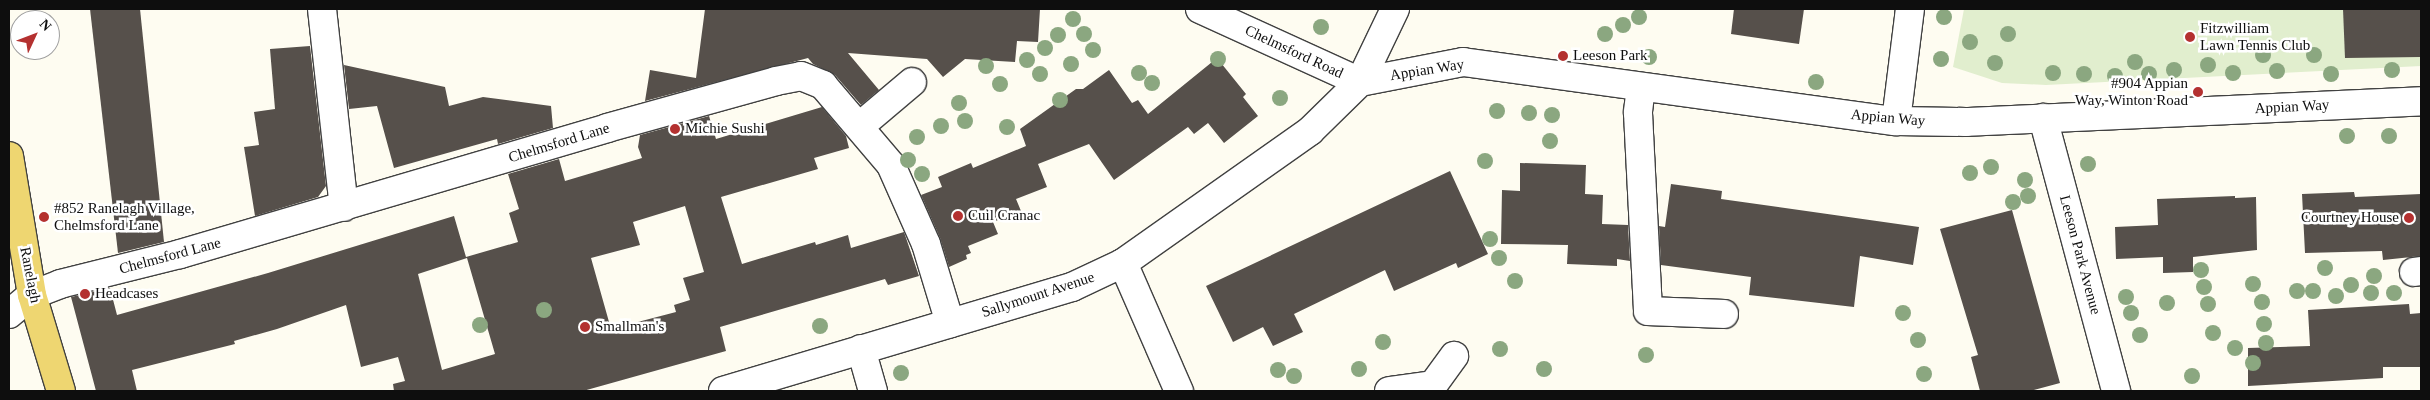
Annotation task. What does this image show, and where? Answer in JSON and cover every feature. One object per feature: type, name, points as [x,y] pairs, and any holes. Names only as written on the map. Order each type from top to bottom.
[{"type":"main road","name":"Ranelagh","points":[[9,156],[32,295],[60,391]]},
{"type":"street","points":[[322,9],[344,207]]},
{"type":"street","name":"Chelmsford Road","points":[[1200,9],[1360,82]]},
{"type":"street","points":[[1360,82],[1395,9]]},
{"type":"street","points":[[1896,121],[1910,9]]},
{"type":"street","name":"Appian Way","points":[[1360,82],[1463,62],[1896,121],[1966,122],[2421,101]]},
{"type":"street","name":"Chelmsford Lane","points":[[9,314],[32,295],[60,284],[180,254],[607,128],[801,76],[823,85],[881,150],[898,176],[926,244],[950,323]]},
{"type":"street","points":[[860,126],[912,82]]},
{"type":"street","name":"Sallymount Avenue","points":[[723,391],[1072,287],[1123,263],[1310,131],[1360,82]]},
{"type":"street","points":[[1641,87],[1638,113],[1648,311],[1724,314]]},
{"type":"street","name":"Leeson Park Avenue","points":[[2043,118],[2116,391]]},
{"type":"street","points":[[1123,263],[1179,391]]},
{"type":"street","points":[[861,349],[873,391]]},
{"type":"street","points":[[1389,391],[1433,385],[1454,356]]},
{"type":"green space","name":"Fitzwilliam Lawn Tennis Club","points":[[1964,9],[2421,9],[2421,66],[2046,85],[2002,83],[1953,67]]},
{"type":"building","points":[[90,9],[140,9],[164,242],[118,253]]},
{"type":"building","points":[[705,9],[1040,9],[1038,42],[1017,41],[1015,62],[965,59],[943,77],[927,59],[848,53],[879,90],[861,105],[835,75],[813,64],[808,58],[645,101],[650,70],[696,78]]},
{"type":"building","points":[[1734,9],[1804,9],[1799,44],[1731,34]]},
{"type":"building","points":[[2343,9],[2421,9],[2421,57],[2345,58]]},
{"type":"building","points":[[310,46],[326,186],[318,197],[255,216],[244,147],[259,145],[254,112],[275,109],[270,49]]},
{"type":"building","points":[[1217,58],[1246,94],[1243,97],[1258,116],[1224,143],[1208,123],[1194,134],[1188,127],[1114,180],[1089,144],[1038,164],[1047,187],[1016,199],[1021,211],[993,222],[998,234],[968,246],[971,253],[966,255],[967,259],[949,267],[940,238],[921,195],[942,187],[938,177],[971,163],[973,168],[1026,146],[1020,129],[1076,89],[1083,89],[1109,70],[1132,103],[1138,100],[1148,114]]},
{"type":"building","points":[[344,65],[445,87],[449,106],[483,97],[551,106],[553,128],[498,144],[497,139],[394,168],[377,106],[349,109]]},
{"type":"building","points":[[822,107],[846,136],[849,148],[814,158],[818,169],[721,197],[742,264],[815,242],[816,245],[848,235],[851,248],[904,232],[919,276],[888,285],[885,279],[720,327],[726,351],[583,391],[394,391],[393,384],[405,381],[398,357],[361,367],[346,305],[277,329],[234,341],[235,344],[132,370],[137,391],[96,391],[71,297],[110,288],[117,315],[268,273],[454,216],[466,257],[518,242],[509,213],[519,209],[508,174],[559,159],[565,181],[642,158],[638,147],[640,135],[709,116],[716,139]],"holes":[[[685,206],[704,272],[683,278],[690,300],[674,305],[676,312],[611,329],[591,258],[640,245],[633,222]],[[467,258],[495,354],[442,370],[418,274]]]},
{"type":"building","points":[[1520,163],[1586,165],[1585,194],[1603,195],[1602,224],[1628,225],[1630,261],[1617,259],[1617,266],[1567,264],[1568,245],[1501,244],[1502,190],[1520,191]]},
{"type":"building","points":[[1450,171],[1488,254],[1458,268],[1456,263],[1394,291],[1385,270],[1294,314],[1303,332],[1273,346],[1263,327],[1233,342],[1206,286]]},
{"type":"building","points":[[1671,184],[1722,191],[1721,199],[1919,227],[1913,265],[1860,256],[1854,307],[1749,295],[1751,277],[1661,265],[1659,226],[1665,227]]},
{"type":"building","points":[[2354,192],[2355,197],[2421,194],[2421,256],[2383,260],[2382,251],[2305,253],[2302,194]]},
{"type":"building","points":[[2235,196],[2235,198],[2256,197],[2257,250],[2193,257],[2193,272],[2163,273],[2163,257],[2116,259],[2115,227],[2158,225],[2157,199]]},
{"type":"building","points":[[2012,210],[2060,383],[2030,391],[1980,391],[1971,357],[1978,355],[1940,229]]},
{"type":"building","points":[[2409,304],[2410,314],[2421,313],[2421,367],[2383,367],[2383,378],[2248,386],[2248,348],[2310,346],[2308,310]]},
{"type":"place","name":"Fitzwilliam Lawn Tennis Club","points":[[2190,37]]},
{"type":"place","name":"Leeson Park","points":[[1563,56]]},
{"type":"place","name":"#904 Appian Way, Winton Road","points":[[2198,92]]},
{"type":"place","name":"Michie Sushi","points":[[675,129]]},
{"type":"place","name":"Cuil Cranac","points":[[958,216]]},
{"type":"place","name":"#852 Ranelagh Village, Chelmsford Lane","points":[[44,217]]},
{"type":"place","name":"Courtney House","points":[[2409,218]]},
{"type":"place","name":"Headcases","points":[[85,294]]},
{"type":"place","name":"Smallman's","points":[[585,327]]}]
